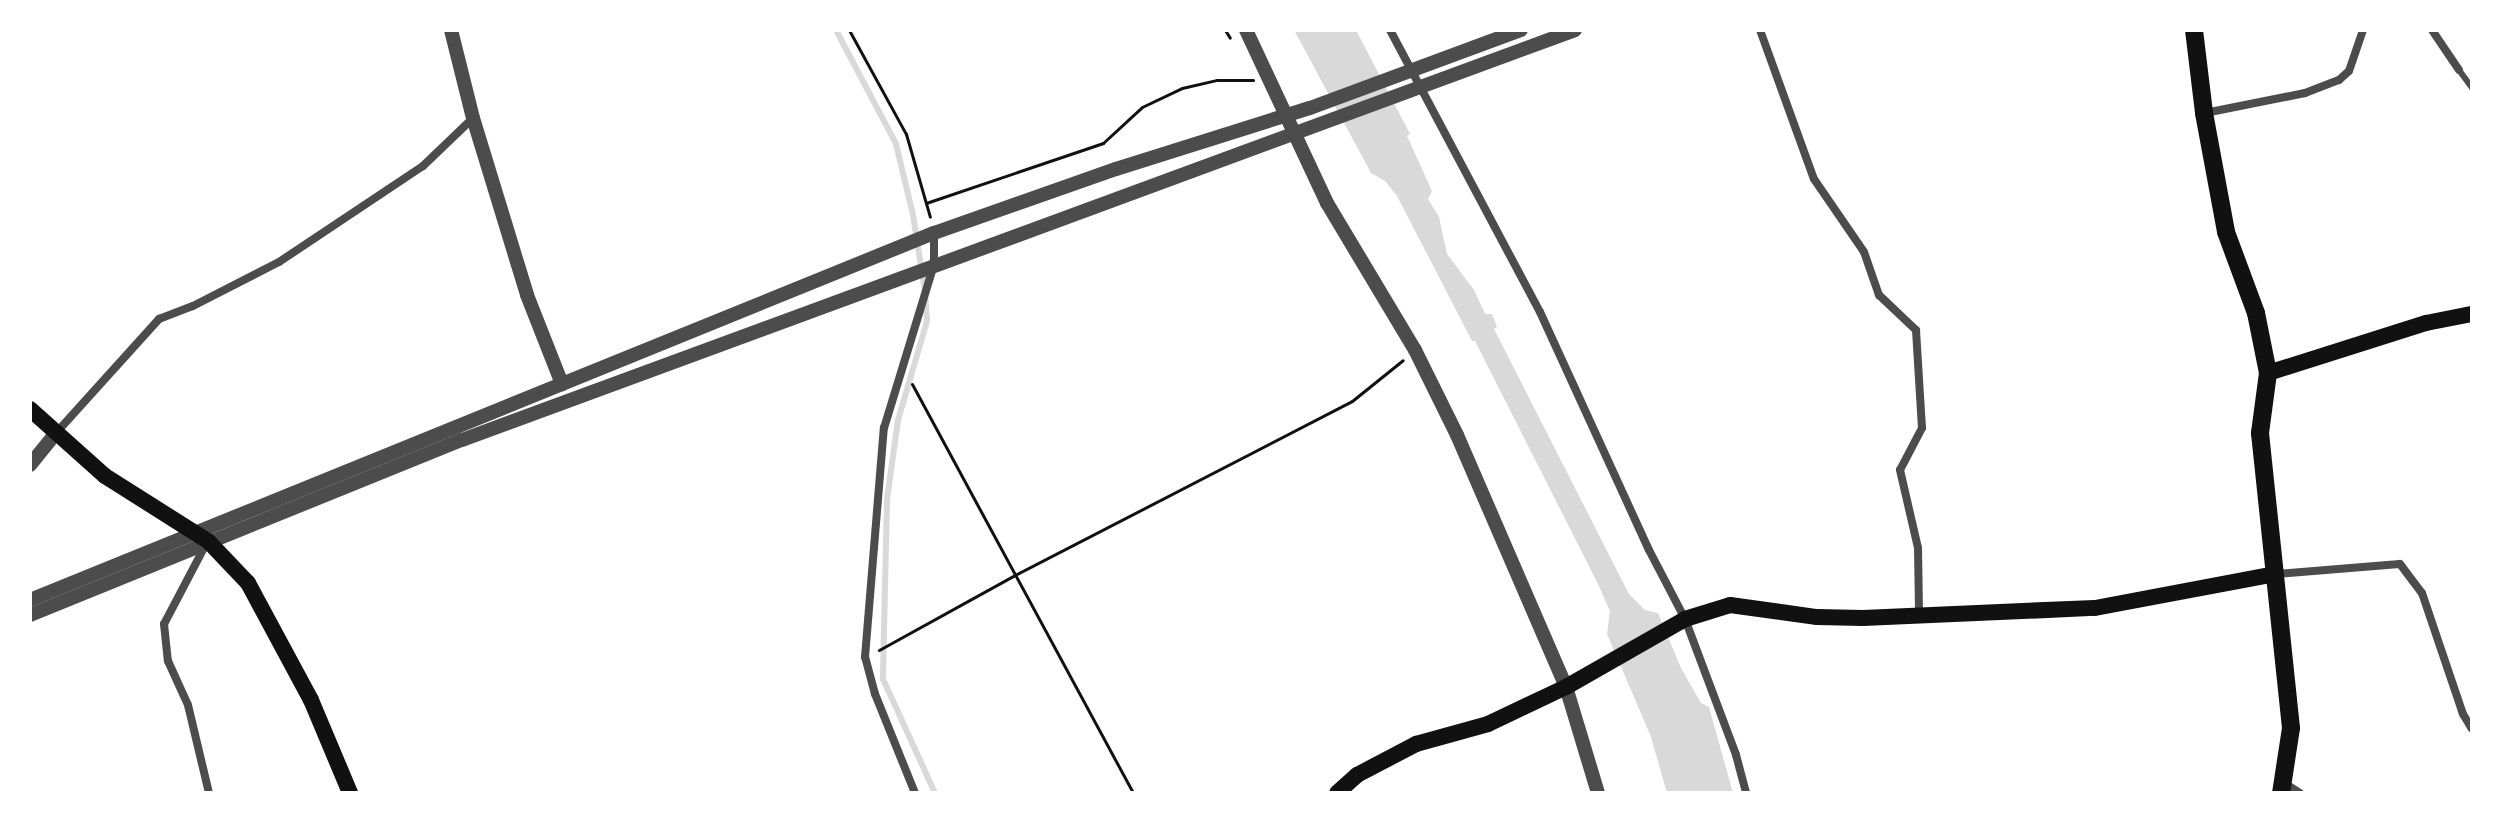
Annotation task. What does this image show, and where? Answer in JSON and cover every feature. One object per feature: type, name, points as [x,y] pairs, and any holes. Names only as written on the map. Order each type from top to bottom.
[{"type":"main road","points":[[2194,30],[2204,113],[2226,232],[2256,313],[2268,373],[2260,433],[2291,728],[2288,790]]},
{"type":"main road","points":[[2268,373],[2426,323],[2472,314]]},
{"type":"main road","points":[[30,409],[105,476],[202,537],[248,583],[311,700],[350,793]]},
{"type":"main road","points":[[1337,793],[1357,775],[1416,744],[1488,724],[1566,687],[1679,623],[1730,605],[1817,617],[1863,618],[2095,608],[2275,574]]},
{"type":"street","points":[[451,30],[473,118],[527,295],[562,384]]},
{"type":"street","points":[[1246,30],[1327,203],[1415,350],[1457,435],[1566,687],[1598,793]]},
{"type":"street","points":[[1390,30],[1418,88],[1540,312],[1649,550],[1746,793]]},
{"type":"street","points":[[30,615],[202,537],[562,384],[934,233],[1310,108],[1521,30]]},
{"type":"street","points":[[30,600],[122,560],[202,537],[640,377],[934,264],[1575,30]]},
{"type":"street","points":[[1760,30],[1814,179],[1864,252],[1879,295],[1916,330],[1922,428],[1900,470],[1918,548],[1919,614]]},
{"type":"street","points":[[2204,113],[2305,93],[2339,80],[2349,71],[2363,30]]},
{"type":"street","points":[[2432,30],[2459,70]]},
{"type":"street","points":[[30,465],[159,319],[193,306],[279,262],[423,166],[473,118]]},
{"type":"street","points":[[915,793],[875,694],[865,657],[884,428],[934,264],[934,233]]},
{"type":"street","points":[[202,537],[164,624],[168,661],[188,705],[209,793]]},
{"type":"street","points":[[2275,574],[2400,564],[2422,593],[2463,714],[2472,729]]},
{"type":"lane","points":[[2459,70],[2472,88]]},
{"type":"path","points":[[849,30],[906,134],[934,233]]},
{"type":"path","points":[[926,203],[1103,143],[1142,107],[1182,88],[1217,80],[1270,80]]},
{"type":"path","points":[[865,657],[1015,575],[1340,408],[1415,350]]},
{"type":"path","points":[[903,366],[1133,793]]},
{"type":"shaded area","points":[[1294,30],[1356,30],[1410,134],[1407,136],[1432,191],[1428,199],[1439,217],[1447,254],[1474,290],[1485,314],[1492,314],[1497,327],[1494,329],[1629,594],[1645,610],[1658,613],[1681,668],[1701,703],[1709,707],[1733,793],[1667,793],[1651,737],[1607,634],[1610,611],[1597,582],[1475,341],[1472,341],[1397,196],[1385,181],[1371,173]]},
{"type":"waterway","points":[[836,30],[896,144],[913,215],[925,292],[927,321],[898,420],[887,499],[883,679],[935,793]]}]
